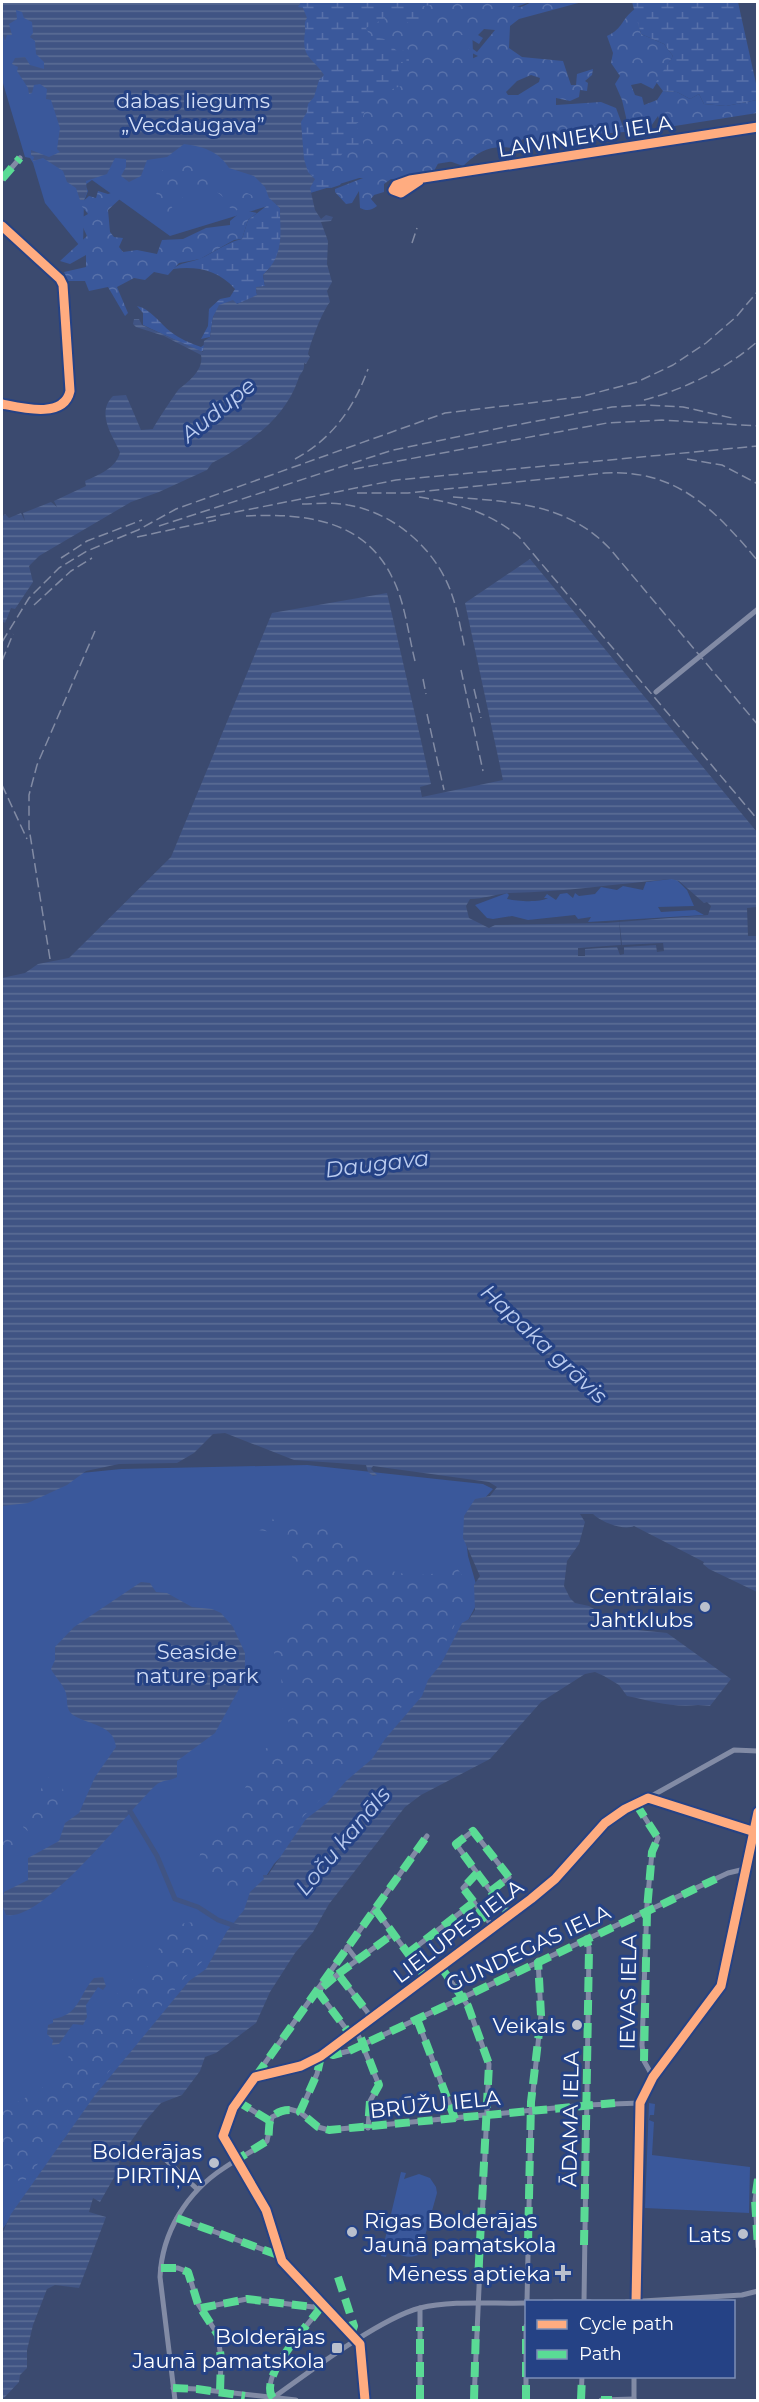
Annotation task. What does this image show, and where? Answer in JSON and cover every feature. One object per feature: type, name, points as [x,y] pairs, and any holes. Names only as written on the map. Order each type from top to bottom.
[{"type":"street","name":"LAIVINIEKU IELA","points":[[419,181],[758,127]]},
{"type":"street","points":[[2,179],[20,158]]},
{"type":"street","points":[[2,226],[60,279],[63,285],[70,391],[69,398],[59,406],[27,409],[2,404]]},
{"type":"street","points":[[656,692],[758,609]]},
{"type":"street","name":"LIELUPES IELA","points":[[255,2077],[301,2066],[324,2054],[555,1879],[605,1823],[734,1750],[758,1751]]},
{"type":"street","points":[[648,1798],[756,1832]]},
{"type":"street","name":"IEVAS IELA","points":[[636,1804],[658,1838],[652,1852],[646,1910],[642,2054],[647,2070],[653,2077]]},
{"type":"street","points":[[636,2300],[640,2103],[653,2077],[721,1986],[745,1869],[756,1832],[758,1812]]},
{"type":"street","points":[[490,1891],[510,1877],[473,1831],[456,1844],[490,1891],[509,1915]]},
{"type":"street","points":[[365,2400],[361,2349],[357,2341],[279,2255],[266,2210],[223,2136],[226,2122],[237,2101],[427,1836]]},
{"type":"street","name":"GUNDEGAS IELA","points":[[324,2054],[339,2054],[364,2044],[646,1910],[728,1873],[745,1869]]},
{"type":"street","points":[[477,1873],[463,1885],[493,1927]]},
{"type":"street","points":[[407,1954],[474,1902]]},
{"type":"street","points":[[375,1909],[426,1978]]},
{"type":"street","points":[[318,1989],[393,1934]]},
{"type":"street","name":"ĀDAMA IELA","points":[[586,1938],[589,1948],[586,2300]]},
{"type":"street","points":[[347,1947],[357,1960]]},
{"type":"street","points":[[527,2300],[531,2111],[541,2014],[538,1960]]},
{"type":"street","points":[[441,1966],[463,1997],[488,2058],[476,2305],[474,2400]]},
{"type":"street","points":[[338,1974],[372,2018]]},
{"type":"street","points":[[318,1989],[350,2034]]},
{"type":"street","points":[[417,2019],[455,2119]]},
{"type":"street","points":[[356,2030],[364,2044],[379,2085],[370,2101],[368,2128]]},
{"type":"street","points":[[175,2400],[163,2318],[161,2268],[164,2249],[177,2218],[197,2189],[236,2160],[267,2141],[270,2121],[281,2112],[293,2109],[300,2112],[324,2054]]},
{"type":"street","points":[[237,2101],[270,2121]]},
{"type":"street","name":"BRŪŽU IELA","points":[[300,2112],[323,2129],[335,2131],[586,2105],[640,2103]]},
{"type":"street","points":[[166,2160],[197,2189]]},
{"type":"street","points":[[758,2179],[755,2200],[758,2247]]},
{"type":"street","points":[[177,2218],[279,2255]]},
{"type":"street","points":[[161,2268],[186,2270],[201,2308],[218,2335],[221,2359],[220,2392]]},
{"type":"street","points":[[654,2300],[742,2295],[758,2291]]},
{"type":"street","points":[[201,2308],[247,2299],[313,2307],[323,2304]]},
{"type":"street","points":[[272,2399],[357,2341],[420,2308],[525,2302]]},
{"type":"street","points":[[272,2399],[269,2385],[278,2363],[323,2304]]},
{"type":"street","points":[[420,2308],[420,2400]]},
{"type":"street","points":[[525,2378],[525,2400]]},
{"type":"street","points":[[581,2400],[582,2378]]},
{"type":"street","points":[[601,2400],[634,2400],[634,2378]]},
{"type":"street","points":[[173,2388],[296,2400]]},
{"type":"green space","name":"dabas liegums „Vecdaugava”","points":[[2,2],[530,2],[472,23],[476,144],[473,158],[369,175],[170,236],[92,180],[85,185],[88,191],[84,201],[83,250],[45,203],[33,163],[30,158],[25,157],[2,80]]},
{"type":"green space","points":[[301,2],[449,2],[412,8],[426,22],[412,25],[395,14],[386,13],[385,18],[366,28],[370,36],[384,39],[398,52],[408,49],[409,61],[400,62],[398,69],[403,83],[401,86],[389,90],[384,86],[369,96],[362,120],[356,124],[364,145],[344,151],[326,178],[331,188],[310,188],[314,177],[308,172],[304,159],[301,122],[308,104],[314,97],[319,80],[324,75],[309,60],[303,46],[306,16]]},
{"type":"green space","points":[[449,2],[487,2],[521,7],[532,2],[582,2],[519,19],[510,26],[509,48],[522,57],[563,61],[571,85],[576,85],[577,74],[593,69],[592,75],[585,81],[588,83],[587,91],[580,90],[579,97],[570,101],[556,98],[556,105],[601,102],[616,108],[625,132],[595,134],[587,141],[576,135],[559,144],[523,139],[513,148],[498,147],[486,150],[463,166],[441,158],[434,171],[396,180],[391,179],[384,184],[384,192],[374,195],[371,199],[377,206],[373,209],[360,208],[359,191],[352,203],[346,204],[335,189],[363,178],[344,178],[340,185],[331,188],[326,178],[344,151],[369,96],[384,85],[389,90],[401,86],[398,69],[400,62],[406,61],[405,48],[398,52],[384,39],[373,38],[367,34],[366,28],[385,18],[386,13],[395,14],[412,25],[425,22],[411,8]],"holes":[[[484,29],[495,30],[477,52],[470,47],[468,51],[478,56],[463,63],[461,54],[453,43],[456,35],[464,35],[479,44],[483,38],[478,35]],[[531,75],[540,78],[539,82],[518,95],[508,95],[506,92],[517,81]]]},
{"type":"green space","points":[[632,2],[738,2],[757,88],[757,100],[726,106],[704,104],[699,94],[690,99],[677,92],[663,91],[656,82],[673,56],[664,44],[641,34]]},
{"type":"green space","points":[[635,9],[641,34],[664,44],[673,56],[653,89],[641,83],[631,85],[635,95],[642,97],[644,105],[657,100],[663,91],[677,92],[690,99],[699,94],[704,104],[726,106],[757,100],[757,113],[662,128],[658,116],[649,129],[629,130],[622,100],[615,84],[620,76],[611,63],[613,53],[607,36],[617,30]]},
{"type":"green space","points":[[189,160],[209,168],[220,187],[233,187],[254,196],[258,204],[234,211],[214,190],[198,185],[179,186],[178,192],[185,201],[176,202],[169,195],[168,201],[173,209],[169,218],[153,187],[165,176],[161,172],[164,169]]},
{"type":"green space","points":[[98,191],[108,194],[117,191],[122,197],[108,210],[110,232],[114,237],[123,238],[119,247],[123,252],[137,250],[157,254],[162,240],[183,239],[206,228],[230,225],[230,221],[243,210],[257,213],[248,220],[242,239],[234,240],[200,259],[179,263],[168,275],[154,272],[145,280],[134,278],[117,287],[128,313],[125,316],[108,287],[89,291],[85,281],[68,281],[64,272],[86,267],[86,255],[70,264],[60,261],[87,236],[79,219],[88,214],[80,204],[89,196],[96,198]]},
{"type":"green space","points":[[273,201],[280,208],[282,238],[276,261],[263,275],[265,286],[256,289],[257,295],[247,301],[218,309],[213,317],[210,337],[201,339],[208,326],[209,309],[220,299],[230,297],[235,289],[222,277],[207,271],[190,268],[173,269],[242,239],[248,220]]},
{"type":"green space","points":[[137,306],[151,313],[178,337],[201,347],[204,345],[205,349],[201,352],[143,325],[143,313]]},
{"type":"green space","points":[[676,879],[687,890],[694,906],[658,907],[661,912],[695,910],[704,915],[588,922],[591,917],[578,919],[575,915],[528,920],[512,916],[493,919],[487,918],[475,905],[507,893],[509,895],[507,899],[511,900],[539,901],[548,898],[544,898],[547,894],[556,900],[560,894],[567,893],[573,898],[575,893],[579,896],[595,894],[601,887],[617,890],[623,886],[643,890],[646,882]]},
{"type":"green space","name":"Seaside nature park","points":[[307,1465],[483,1484],[493,1489],[464,1521],[468,1556],[480,1598],[426,1699],[391,1743],[274,1864],[200,1980],[70,2133],[2,2230],[2,1481],[121,1469]]},
{"type":"green space","points":[[262,1512],[270,1515],[276,1523],[272,1532],[258,1530],[253,1523],[254,1514]]},
{"type":"green space","points":[[340,1521],[343,1547],[383,1568],[412,1575],[427,1575],[455,1565],[463,1577],[463,1603],[453,1629],[434,1663],[359,1760],[295,1825],[252,1880],[237,1888],[218,1891],[206,1880],[200,1869],[203,1840],[239,1821],[238,1805],[261,1750],[288,1741],[291,1727],[283,1710],[281,1674],[274,1653],[280,1633],[316,1615],[323,1598],[304,1581],[285,1542],[289,1529]]},
{"type":"green space","points":[[49,1777],[62,1784],[63,1811],[56,1822],[31,1834],[23,1827],[27,1810]]},
{"type":"green space","points":[[2,1833],[14,1842],[17,1850],[2,1867]]},
{"type":"green space","points":[[194,1922],[209,1930],[211,1947],[201,1963],[186,1976],[130,2044],[23,2183],[4,2173],[2,2107],[20,2101],[57,2079],[76,2042],[92,2026],[112,2014],[119,1991],[145,1970],[173,1925]]},
{"type":"green space","points":[[649,2103],[655,2104],[654,2115],[650,2115],[649,2120],[654,2122],[652,2155],[750,2167],[749,2213],[645,2208]]},
{"type":"green space","points":[[401,2172],[406,2173],[404,2179],[419,2174],[430,2178],[437,2193],[420,2254],[412,2257],[403,2256],[388,2247],[386,2257],[381,2256]]},
{"type":"water","name":"Audupe","points":[[2,2],[301,2],[298,7],[303,8],[307,18],[304,41],[306,53],[324,75],[319,80],[314,97],[308,104],[307,112],[301,122],[304,159],[308,172],[315,179],[310,188],[315,210],[321,219],[326,215],[333,217],[331,221],[321,222],[328,241],[327,264],[332,282],[327,291],[330,302],[314,334],[308,354],[310,357],[306,364],[304,363],[303,370],[284,407],[251,439],[212,463],[207,470],[131,502],[39,556],[29,566],[33,582],[15,609],[11,608],[5,623],[2,621],[2,517],[5,514],[9,518],[21,513],[25,521],[23,513],[51,502],[57,507],[54,501],[86,486],[85,481],[111,467],[120,452],[106,417],[108,403],[113,396],[126,395],[141,430],[153,429],[177,391],[198,371],[201,355],[164,336],[136,327],[133,324],[134,319],[139,319],[142,325],[203,352],[204,341],[210,337],[213,317],[219,305],[233,300],[237,304],[257,295],[256,287],[265,286],[263,275],[275,259],[280,243],[280,208],[269,198],[265,187],[254,176],[229,168],[220,157],[209,150],[184,144],[167,157],[147,160],[141,176],[129,182],[121,176],[126,167],[126,159],[115,158],[107,174],[86,181],[87,192],[84,200],[80,200],[76,188],[67,182],[63,171],[43,158],[33,161],[31,150],[49,157],[60,152],[57,149],[60,128],[51,100],[46,99],[47,89],[40,84],[34,85],[32,93],[29,94],[28,88],[17,71],[18,67],[12,64],[15,58],[25,57],[30,65],[44,69],[44,62],[36,54],[35,41],[30,37],[33,33],[32,22],[24,18],[22,12],[16,10],[17,19],[9,24],[12,35],[7,35],[5,41],[2,32]]},
{"type":"water","points":[[530,559],[757,832],[757,907],[747,908],[748,936],[758,936],[757,1592],[709,1569],[703,1564],[704,1562],[634,1526],[619,1527],[593,1514],[580,1514],[585,1522],[579,1544],[567,1561],[564,1586],[570,1598],[575,1603],[589,1606],[628,1629],[667,1633],[731,1679],[710,1706],[680,1706],[627,1696],[619,1685],[604,1676],[595,1672],[585,1674],[541,1702],[490,1759],[421,1795],[405,1807],[329,1904],[313,1932],[295,1953],[270,1992],[256,2023],[216,2053],[205,2057],[200,2071],[182,2095],[161,2103],[122,2154],[116,2174],[100,2202],[93,2198],[89,2212],[106,2217],[79,2288],[55,2285],[47,2289],[33,2325],[27,2350],[27,2368],[20,2375],[19,2382],[2,2400],[2,2234],[11,2214],[95,2095],[189,1981],[206,1969],[227,1931],[244,1910],[250,1892],[264,1879],[263,1875],[268,1875],[306,1819],[327,1803],[346,1781],[372,1759],[385,1739],[422,1696],[428,1680],[441,1664],[462,1623],[469,1619],[475,1610],[474,1585],[480,1576],[463,1538],[464,1516],[475,1499],[490,1496],[497,1487],[489,1482],[373,1466],[371,1469],[377,1475],[373,1476],[368,1472],[366,1465],[294,1460],[225,1433],[213,1434],[194,1453],[177,1463],[119,1464],[86,1471],[67,1485],[28,1503],[2,1506],[2,978],[25,973],[38,964],[69,958],[171,857],[272,613],[387,593],[431,784],[420,787],[422,797],[503,780],[465,603]],"holes":[[[671,879],[679,881],[704,903],[707,902],[711,906],[708,915],[606,923],[495,925],[489,928],[469,918],[466,906],[470,899],[505,894]]]},
{"type":"water","points":[[141,1582],[150,1583],[156,1592],[167,1593],[192,1607],[212,1609],[221,1613],[233,1627],[245,1653],[245,1668],[240,1687],[215,1733],[177,1761],[177,1777],[156,1785],[84,1863],[41,1902],[22,1913],[6,1915],[2,1904],[4,1892],[28,1880],[28,1858],[59,1841],[65,1823],[79,1813],[95,1777],[116,1747],[111,1734],[105,1729],[73,1715],[69,1710],[65,1690],[51,1669],[55,1660],[55,1647],[74,1627]]},
{"type":"water","points":[[103,1977],[106,1986],[103,1990],[98,1987],[86,2005],[87,2017],[83,2025],[73,2024],[59,2044],[52,2045],[53,2040],[47,2034],[48,2025],[53,2023],[53,2019],[62,2017],[74,2008],[94,1978]]},
{"type":"pier","points":[[619,918],[622,945],[663,943],[664,951],[657,952],[656,945],[624,947],[624,954],[620,955],[617,947],[585,949],[585,956],[578,956],[578,948],[621,945]]},
{"type":"waterway","points":[[130,1811],[157,1856],[175,1899],[198,1907],[218,1920],[238,1927]]},
{"type":"railway","points":[[412,243],[417,228]]},
{"type":"railway","points":[[2,642],[29,598],[59,568],[87,551],[138,530],[176,509],[445,413],[580,397],[637,382],[673,365],[706,343],[736,317],[758,291]]},
{"type":"railway","points":[[644,400],[704,377],[758,341]]},
{"type":"railway","points":[[295,459],[320,442],[340,421],[356,397],[368,369]]},
{"type":"railway","points":[[159,526],[393,450],[510,426],[612,407],[645,405],[683,407],[732,418]]},
{"type":"railway","points":[[354,469],[607,423],[662,420],[758,426]]},
{"type":"railway","points":[[206,518],[396,480],[758,446]]},
{"type":"railway","points":[[687,459],[722,465],[758,484]]},
{"type":"railway","points":[[357,493],[408,493],[605,473],[630,474],[653,478],[692,496],[726,525],[758,561]]},
{"type":"railway","points":[[419,497],[472,510],[496,521],[519,537],[758,820]]},
{"type":"railway","points":[[453,497],[538,508],[558,514],[594,534],[611,550],[758,725]]},
{"type":"railway","points":[[302,504],[337,504],[365,509],[398,525],[412,536],[436,563],[445,579],[456,608],[465,649]]},
{"type":"railway","points":[[246,516],[289,516],[310,519],[349,531],[365,543],[380,558],[392,577],[403,607],[415,661]]},
{"type":"railway","points":[[61,558],[87,541],[142,520]]},
{"type":"railway","points":[[137,537],[216,520]]},
{"type":"railway","points":[[34,605],[71,571],[92,558]]},
{"type":"railway","points":[[50,959],[29,828],[29,795],[37,765],[95,631]]},
{"type":"railway","points":[[2,661],[13,634]]},
{"type":"railway","points":[[461,670],[483,771]]},
{"type":"railway","points":[[423,679],[426,694]]},
{"type":"railway","points":[[474,689],[481,718]]},
{"type":"railway","points":[[427,714],[444,790]]},
{"type":"railway","points":[[2,785],[27,839]]},
{"type":"marked path","points":[[2,179],[20,158]]},
{"type":"marked path","points":[[636,1804],[658,1838],[652,1852],[647,1910],[644,2061]]},
{"type":"marked path","points":[[491,1891],[509,1877],[473,1831],[456,1844],[477,1873],[463,1888],[493,1927]]},
{"type":"marked path","points":[[256,2076],[427,1836]]},
{"type":"marked path","points":[[477,1873],[509,1915]]},
{"type":"marked path","points":[[327,2053],[333,2055],[349,2051],[716,1879]]},
{"type":"marked path","points":[[407,1954],[474,1902]]},
{"type":"marked path","points":[[375,1909],[426,1978]]},
{"type":"marked path","points":[[338,1974],[393,1934]]},
{"type":"marked path","points":[[584,2245],[589,1948],[586,1938]]},
{"type":"marked path","points":[[528,2245],[531,2102],[541,2015],[538,1960]]},
{"type":"marked path","points":[[441,1967],[468,2006],[489,2064],[478,2281]]},
{"type":"marked path","points":[[323,1987],[338,1974],[372,2018]]},
{"type":"marked path","points":[[319,1990],[350,2034]]},
{"type":"marked path","points":[[417,2019],[455,2119]]},
{"type":"marked path","points":[[361,2038],[379,2085],[370,2101],[368,2128]]},
{"type":"marked path","points":[[321,2056],[317,2074],[300,2112],[318,2127],[329,2130],[615,2103]]},
{"type":"marked path","points":[[237,2101],[270,2121]]},
{"type":"marked path","points":[[238,2163],[236,2160],[267,2141],[270,2121],[275,2114],[288,2110],[300,2112]]},
{"type":"marked path","points":[[758,2179],[755,2200],[758,2247]]},
{"type":"marked path","points":[[177,2218],[278,2255]]},
{"type":"marked path","points":[[161,2268],[178,2268],[188,2272],[198,2304],[218,2335],[221,2359],[220,2392]]},
{"type":"marked path","points":[[338,2277],[354,2326],[351,2334]]},
{"type":"marked path","points":[[201,2308],[247,2299],[313,2307],[323,2304]]},
{"type":"marked path","points":[[273,2398],[270,2389],[278,2364],[323,2304]]},
{"type":"marked path","points":[[474,2400],[476,2326]]},
{"type":"marked path","points":[[420,2327],[420,2400]]},
{"type":"marked path","points":[[526,2378],[526,2400]]},
{"type":"marked path","points":[[581,2400],[582,2378]]},
{"type":"marked path","points":[[173,2388],[245,2396]]},
{"type":"marked path","points":[[601,2400],[612,2400]]},
{"type":"cycle path","points":[[419,181],[401,193],[393,190],[396,185],[410,180],[758,127]]},
{"type":"cycle path","points":[[2,226],[60,279],[63,285],[70,391],[66,400],[60,405],[41,410],[2,404]]},
{"type":"cycle path","points":[[365,2400],[360,2344],[282,2261],[266,2210],[223,2136],[233,2108],[255,2077],[301,2066],[321,2056],[531,1899],[555,1879],[605,1823],[625,1809],[648,1798],[758,1833]]},
{"type":"cycle path","points":[[636,2300],[640,2103],[653,2077],[721,1986],[758,1812]]},
{"type":"place","name":"Centrālais Jahtklubs","points":[[705,1607]]},
{"type":"place","name":"Veikals","points":[[577,2025]]},
{"type":"place","name":"Bolderājas PIRTIŅA","points":[[214,2163]]},
{"type":"place","name":"Rīgas Bolderājas Jaunā pamatskola","points":[[352,2232]]},
{"type":"place","name":"Lats","points":[[743,2234]]},
{"type":"place","name":"Mēness aptieka","points":[[563,2273]]},
{"type":"place","name":"Bolderājas Jaunā pamatskola","points":[[337,2348]]},
{"type":"water label","name":"Daugava","points":[[377,1164]]},
{"type":"water label","name":"Hapaka grāvis","points":[[544,1344]]},
{"type":"water label","name":"Loču kanāls","points":[[343,1841]]}]
